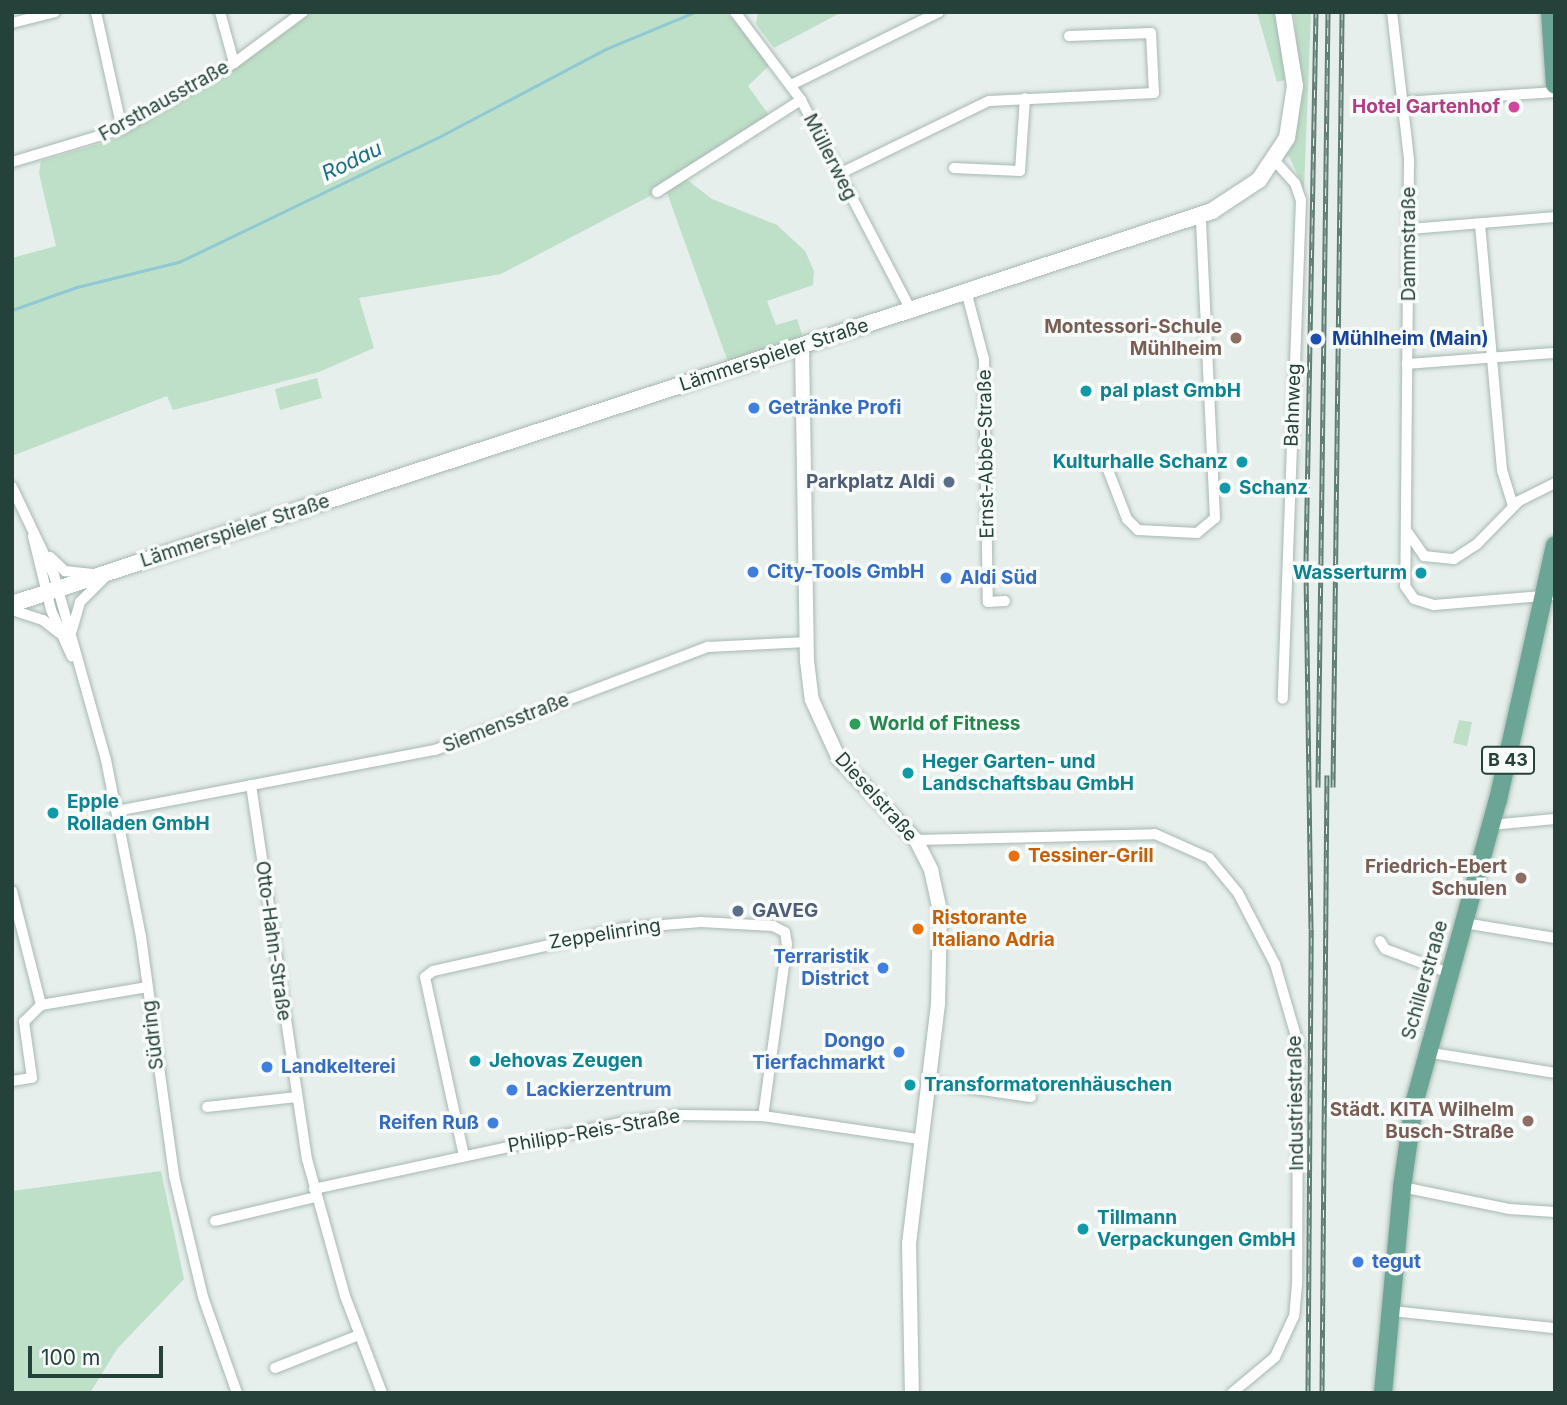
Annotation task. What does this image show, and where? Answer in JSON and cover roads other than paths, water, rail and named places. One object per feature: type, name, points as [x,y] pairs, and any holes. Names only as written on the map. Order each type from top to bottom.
[{"type":"main road","name":"Lämmerspieler Straße","points":[[12,604],[1201,216],[1239,197],[1275,161],[1291,125],[1295,93],[1283,12]]},
{"type":"main road","points":[[1550,12],[1555,85]]},
{"type":"main road","name":"Schillerstraße","points":[[1383,1393],[1402,1187],[1426,1052],[1464,923],[1551,596],[1555,545]]},
{"type":"street","points":[[12,23],[55,12]]},
{"type":"street","points":[[96,12],[122,129]]},
{"type":"street","points":[[220,12],[234,63]]},
{"type":"street","name":"Forsthausstraße","points":[[12,162],[122,129],[234,63],[303,12]]},
{"type":"street","name":"Müllerweg","points":[[735,12],[801,100],[911,310]]},
{"type":"street","points":[[792,85],[939,12]]},
{"type":"street","name":"Dammstraße","points":[[1391,12],[1405,102],[1409,229],[1405,586],[1420,602],[1551,596]]},
{"type":"street","points":[[839,174],[965,110],[997,99],[1154,93],[1151,33],[1069,36]]},
{"type":"street","points":[[1405,102],[1555,92]]},
{"type":"street","points":[[954,168],[1020,172],[1025,98]]},
{"type":"street","points":[[657,192],[801,100]]},
{"type":"street","name":"Bahnweg","points":[[1275,161],[1295,183],[1301,203],[1283,699]]},
{"type":"street","points":[[1108,470],[1128,519],[1138,530],[1197,533],[1215,518],[1201,216]]},
{"type":"street","points":[[1409,229],[1555,217]]},
{"type":"street","points":[[1480,224],[1503,478],[1513,505]]},
{"type":"street","name":"Ernst-Abbe-Straße","points":[[966,292],[984,359],[988,602],[1005,601]]},
{"type":"street","name":"Dieselstraße","points":[[802,346],[807,642],[812,700],[832,748],[916,840],[931,870],[941,925],[939,992],[919,1139],[908,1281],[912,1393]]},
{"type":"street","points":[[1408,364],[1555,353]]},
{"type":"street","points":[[1405,520],[1419,552],[1435,560],[1449,560],[1477,544],[1513,505],[1555,483]]},
{"type":"street","points":[[12,487],[46,551],[52,591]]},
{"type":"street","points":[[28,519],[52,591]]},
{"type":"street","name":"Lämmerspieler Straße","points":[[46,551],[65,571],[111,572]]},
{"type":"street","name":"Lämmerspieler Straße","points":[[68,638],[80,603],[111,572]]},
{"type":"street","name":"Südring","points":[[52,591],[81,675],[117,811],[147,987],[174,1176],[204,1297],[237,1393]]},
{"type":"street","points":[[12,610],[43,620],[68,638]]},
{"type":"street","name":"Siemensstraße","points":[[117,811],[450,746],[700,649],[738,642],[807,642]]},
{"type":"street","name":"Otto-Hahn-Straße","points":[[251,785],[296,1097],[315,1194],[359,1335],[382,1393]]},
{"type":"street","points":[[1491,824],[1555,820]]},
{"type":"street","name":"Industriestraße","points":[[916,840],[1156,834],[1209,858],[1238,893],[1275,964],[1296,1031],[1297,1284],[1294,1316],[1275,1357],[1232,1393]]},
{"type":"street","points":[[12,891],[41,1005]]},
{"type":"street","name":"Zeppelinring","points":[[464,1156],[425,977],[459,965],[625,928],[701,922],[773,926],[785,932],[788,944],[762,1116]]},
{"type":"street","points":[[1464,923],[1555,938]]},
{"type":"street","points":[[1380,941],[1385,949],[1449,973]]},
{"type":"street","points":[[12,1081],[32,1078],[24,1022],[41,1005],[147,987]]},
{"type":"street","points":[[1426,1052],[1555,1073]]},
{"type":"street","points":[[927,1082],[1031,1097]]},
{"type":"street","points":[[207,1107],[296,1097]]},
{"type":"street","name":"Philipp-Reis-Straße","points":[[315,1194],[464,1156],[653,1117],[762,1116],[919,1139]]},
{"type":"street","points":[[1402,1187],[1518,1210],[1555,1212]]},
{"type":"street","points":[[215,1221],[315,1194]]},
{"type":"street","points":[[1392,1311],[1555,1328]]},
{"type":"street","points":[[275,1368],[359,1335]]},
{"type":"waterway","name":"Rodau","points":[[12,310],[77,287],[179,262],[437,138],[606,49],[695,12]]},
{"type":"railway","points":[[1308,1393],[1311,929],[1306,561],[1316,12]]},
{"type":"railway","points":[[1318,787],[1328,12]]},
{"type":"railway","points":[[1333,787],[1342,12]]},
{"type":"railway","points":[[1322,1393],[1327,775]]},
{"type":"place","name":"Hotel Gartenhof","points":[[1514,107]]},
{"type":"place","name":"Montessori-Schule Mühlheim","points":[[1236,338]]},
{"type":"place","name":"Mühlheim (Main)","points":[[1316,339]]},
{"type":"place","name":"pal plast GmbH","points":[[1086,391]]},
{"type":"place","name":"Getränke Profi","points":[[754,408]]},
{"type":"place","name":"Kulturhalle Schanz","points":[[1242,462]]},
{"type":"place","name":"Parkplatz Aldi","points":[[949,482]]},
{"type":"place","name":"Schanz","points":[[1225,488]]},
{"type":"place","name":"City-Tools GmbH","points":[[753,572]]},
{"type":"place","name":"Wasserturm","points":[[1421,573]]},
{"type":"place","name":"Aldi Süd","points":[[946,578]]},
{"type":"place","name":"World of Fitness","points":[[855,724]]},
{"type":"place","name":"Heger Garten- und Landschaftsbau GmbH","points":[[908,773]]},
{"type":"place","name":"Epple Rolladen GmbH","points":[[53,813]]},
{"type":"place","name":"Tessiner-Grill","points":[[1014,856]]},
{"type":"place","name":"Friedrich-Ebert Schulen","points":[[1521,878]]},
{"type":"place","name":"GAVEG","points":[[738,911]]},
{"type":"place","name":"Ristorante Italiano Adria","points":[[918,929]]},
{"type":"place","name":"Terraristik District","points":[[883,968]]},
{"type":"place","name":"Dongo Tierfachmarkt","points":[[899,1052]]},
{"type":"place","name":"Jehovas Zeugen","points":[[475,1061]]},
{"type":"place","name":"Landkelterei","points":[[267,1067]]},
{"type":"place","name":"Transformatorenhäuschen","points":[[910,1085]]},
{"type":"place","name":"Lackierzentrum","points":[[512,1090]]},
{"type":"place","name":"Städt. KITA Wilhelm Busch-Straße","points":[[1528,1121]]},
{"type":"place","name":"Reifen Ruß","points":[[493,1123]]},
{"type":"place","name":"Tillmann Verpackungen GmbH","points":[[1083,1229]]},
{"type":"place","name":"tegut","points":[[1358,1262]]}]
